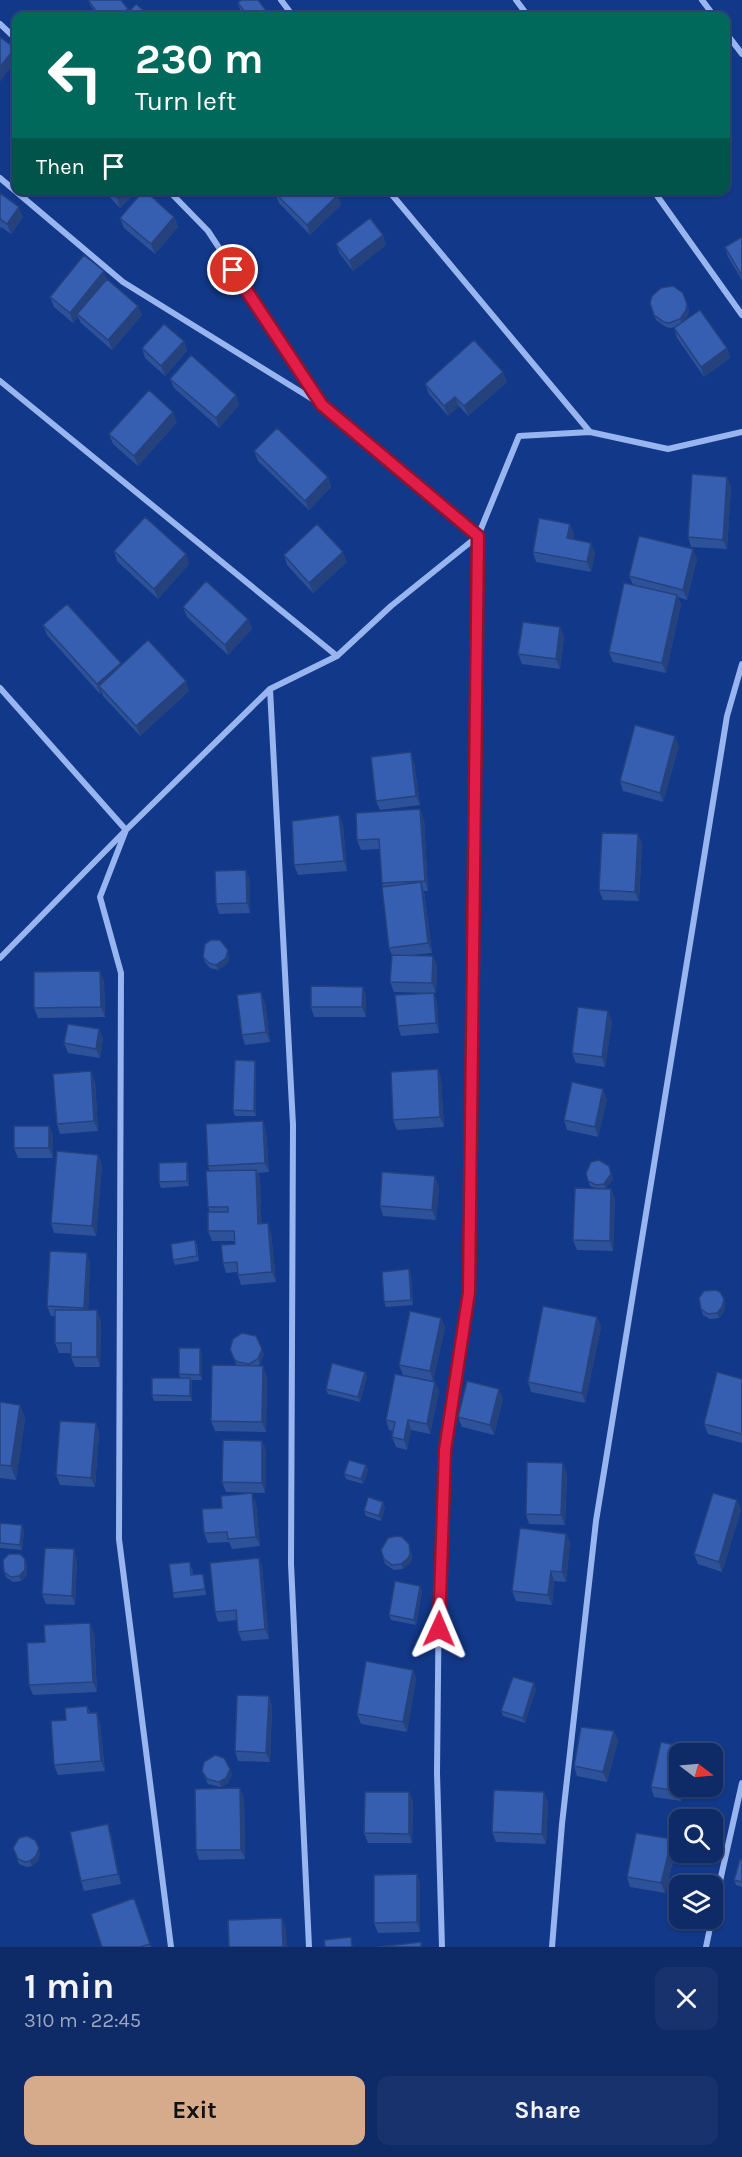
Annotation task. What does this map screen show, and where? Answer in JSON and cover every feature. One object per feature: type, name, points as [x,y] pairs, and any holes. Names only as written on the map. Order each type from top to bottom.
[{"type":"street","points":[[0,24],[12,35]]},
{"type":"street","points":[[730,38],[742,54]]},
{"type":"street","points":[[0,178],[12,188]]},
{"type":"street","points":[[20,195],[123,282],[322,405],[478,536]]},
{"type":"street","points":[[173,195],[208,231],[322,405]]},
{"type":"street","points":[[392,195],[590,432]]},
{"type":"street","points":[[657,195],[742,315]]},
{"type":"street","points":[[0,381],[337,656]]},
{"type":"street","points":[[442,1947],[437,1773],[439,1581],[445,1450],[469,1292],[478,536],[519,436],[590,432],[668,449],[742,432]]},
{"type":"street","points":[[0,958],[270,689],[337,656],[391,606],[478,536]]},
{"type":"street","points":[[552,1947],[562,1824],[596,1521],[727,716],[742,664]]},
{"type":"street","points":[[0,688],[126,830]]},
{"type":"street","points":[[270,689],[293,1125],[291,1564],[309,1947]]},
{"type":"street","points":[[126,830],[100,897],[121,973],[119,1539],[171,1947]]},
{"type":"street","points":[[722,1875],[742,1784]]},
{"type":"street","points":[[706,1947],[710,1929]]},
{"type":"building","points":[[88,0],[121,0],[128,9],[123,12],[97,12]]},
{"type":"building","points":[[241,0],[258,0],[267,12],[245,12],[238,3]]},
{"type":"building","points":[[136,4],[145,12],[129,12]]},
{"type":"building","points":[[0,37],[12,46],[12,52],[0,67]]},
{"type":"building","points":[[0,193],[19,207],[7,224],[0,219]]},
{"type":"building","points":[[140,195],[150,195],[174,217],[151,244],[120,218]]},
{"type":"building","points":[[277,195],[338,195],[307,225]]},
{"type":"building","points":[[370,218],[383,235],[349,261],[336,244]]},
{"type":"building","points":[[742,237],[742,276],[725,247]]},
{"type":"building","points":[[84,255],[104,271],[70,313],[50,297]]},
{"type":"building","points":[[107,279],[138,306],[108,340],[77,314]]},
{"type":"building","points":[[673,286],[683,293],[687,304],[680,319],[669,323],[654,315],[650,303],[652,296],[661,288]]},
{"type":"building","points":[[700,310],[727,348],[701,367],[674,328]]},
{"type":"building","points":[[164,324],[184,341],[161,366],[142,348]]},
{"type":"building","points":[[474,340],[503,372],[464,406],[455,397],[444,406],[425,384]]},
{"type":"building","points":[[191,355],[236,395],[216,418],[170,379]]},
{"type":"building","points":[[149,390],[173,412],[134,456],[109,434]]},
{"type":"building","points":[[277,428],[328,477],[305,501],[254,451]]},
{"type":"building","points":[[692,474],[727,477],[723,540],[688,537]]},
{"type":"building","points":[[145,517],[186,554],[154,589],[114,551]]},
{"type":"building","points":[[539,518],[570,524],[567,538],[591,543],[587,562],[533,552]]},
{"type":"building","points":[[317,524],[343,552],[309,583],[284,555]]},
{"type":"building","points":[[639,536],[693,549],[683,590],[629,576]]},
{"type":"building","points":[[206,581],[248,619],[225,645],[183,607]]},
{"type":"building","points":[[624,583],[677,595],[662,663],[609,652]]},
{"type":"building","points":[[67,604],[121,663],[97,684],[43,625]]},
{"type":"building","points":[[523,622],[560,627],[556,659],[518,654]]},
{"type":"building","points":[[148,640],[186,681],[136,726],[99,686]]},
{"type":"building","points":[[635,725],[675,736],[660,793],[620,781]]},
{"type":"building","points":[[411,752],[416,796],[376,801],[371,757]]},
{"type":"building","points":[[420,809],[425,881],[382,883],[379,839],[357,840],[356,813]]},
{"type":"building","points":[[339,815],[344,861],[294,865],[292,821]]},
{"type":"building","points":[[602,833],[638,834],[635,892],[599,890]]},
{"type":"building","points":[[246,870],[247,903],[216,904],[215,871]]},
{"type":"building","points":[[421,882],[428,943],[389,948],[382,887]]},
{"type":"building","points":[[211,940],[220,940],[228,950],[226,958],[216,965],[209,963],[203,957],[205,944]]},
{"type":"building","points":[[392,955],[433,956],[432,983],[390,982]]},
{"type":"building","points":[[100,971],[101,1007],[34,1008],[34,972]]},
{"type":"building","points":[[311,986],[363,987],[362,1007],[311,1007]]},
{"type":"building","points":[[261,992],[266,1032],[242,1035],[237,995]]},
{"type":"building","points":[[434,993],[436,1023],[398,1026],[395,995]]},
{"type":"building","points":[[578,1007],[608,1011],[602,1057],[572,1053]]},
{"type":"building","points":[[68,1024],[99,1029],[96,1049],[64,1043]]},
{"type":"building","points":[[235,1060],[255,1061],[254,1111],[233,1110]]},
{"type":"building","points":[[438,1069],[440,1117],[393,1120],[391,1072]]},
{"type":"building","points":[[91,1071],[94,1121],[57,1124],[53,1074]]},
{"type":"building","points":[[572,1082],[603,1089],[595,1127],[564,1120]]},
{"type":"building","points":[[263,1121],[265,1163],[208,1166],[206,1124]]},
{"type":"building","points":[[14,1126],[49,1126],[49,1148],[14,1148]]},
{"type":"building","points":[[57,1151],[98,1155],[92,1226],[51,1223]]},
{"type":"building","points":[[599,1160],[609,1166],[611,1174],[604,1184],[596,1185],[588,1181],[586,1173],[591,1162]]},
{"type":"building","points":[[187,1162],[187,1181],[159,1182],[159,1163]]},
{"type":"building","points":[[256,1170],[258,1224],[268,1223],[272,1272],[238,1275],[237,1262],[223,1263],[221,1245],[235,1244],[234,1231],[208,1231],[208,1212],[228,1212],[228,1207],[208,1207],[206,1171]]},
{"type":"building","points":[[382,1172],[435,1176],[432,1210],[380,1206]]},
{"type":"building","points":[[575,1188],[611,1189],[610,1241],[573,1240]]},
{"type":"building","points":[[195,1240],[197,1256],[173,1260],[171,1244]]},
{"type":"building","points":[[50,1251],[87,1253],[84,1308],[47,1306]]},
{"type":"building","points":[[409,1269],[411,1300],[384,1302],[382,1272]]},
{"type":"building","points":[[716,1290],[724,1299],[722,1307],[717,1313],[708,1314],[701,1309],[699,1298],[704,1291]]},
{"type":"building","points":[[543,1306],[597,1317],[582,1393],[528,1382]]},
{"type":"building","points":[[55,1310],[97,1310],[97,1357],[71,1357],[71,1343],[55,1343]]},
{"type":"building","points":[[410,1311],[441,1318],[430,1371],[399,1365]]},
{"type":"building","points":[[242,1333],[256,1336],[262,1349],[258,1359],[249,1364],[234,1359],[230,1349],[233,1339]]},
{"type":"building","points":[[179,1348],[200,1348],[200,1375],[179,1374]]},
{"type":"building","points":[[332,1363],[365,1372],[358,1397],[326,1389]]},
{"type":"building","points":[[212,1365],[263,1366],[262,1422],[211,1421]]},
{"type":"building","points":[[717,1372],[742,1379],[742,1434],[704,1424]]},
{"type":"building","points":[[395,1374],[435,1382],[427,1424],[408,1420],[404,1440],[392,1437],[395,1422],[386,1420]]},
{"type":"building","points":[[152,1378],[190,1378],[190,1396],[152,1395]]},
{"type":"building","points":[[467,1381],[499,1389],[490,1425],[458,1417]]},
{"type":"building","points":[[0,1402],[20,1405],[11,1466],[0,1465]]},
{"type":"building","points":[[60,1421],[96,1423],[91,1478],[56,1475]]},
{"type":"building","points":[[223,1440],[262,1441],[262,1483],[222,1482]]},
{"type":"building","points":[[349,1460],[366,1465],[361,1479],[344,1474]]},
{"type":"building","points":[[527,1462],[563,1463],[561,1515],[526,1514]]},
{"type":"building","points":[[252,1493],[256,1537],[228,1539],[227,1532],[204,1533],[202,1509],[222,1508],[221,1496]]},
{"type":"building","points":[[713,1493],[737,1500],[719,1562],[694,1554]]},
{"type":"building","points":[[368,1497],[383,1502],[379,1516],[364,1511]]},
{"type":"building","points":[[0,1523],[22,1525],[20,1545],[0,1543]]},
{"type":"building","points":[[520,1528],[566,1534],[562,1572],[551,1571],[548,1595],[512,1591]]},
{"type":"building","points":[[402,1537],[409,1544],[410,1554],[401,1564],[392,1565],[384,1559],[381,1550],[388,1538]]},
{"type":"building","points":[[45,1548],[74,1549],[72,1596],[42,1594]]},
{"type":"building","points":[[9,1554],[20,1554],[25,1559],[25,1570],[19,1576],[11,1577],[4,1572],[3,1560]]},
{"type":"building","points":[[259,1558],[265,1629],[238,1632],[236,1610],[215,1612],[210,1563]]},
{"type":"building","points":[[190,1562],[191,1575],[203,1574],[205,1589],[173,1593],[169,1564]]},
{"type":"building","points":[[395,1581],[420,1586],[414,1620],[389,1615]]},
{"type":"building","points":[[90,1623],[93,1682],[29,1685],[27,1643],[45,1642],[44,1625]]},
{"type":"building","points":[[366,1661],[413,1670],[403,1722],[357,1714]]},
{"type":"building","points":[[513,1677],[534,1683],[523,1718],[501,1711]]},
{"type":"building","points":[[237,1695],[269,1696],[266,1753],[235,1751]]},
{"type":"building","points":[[87,1706],[88,1713],[97,1713],[101,1761],[54,1765],[51,1721],[66,1720],[65,1708]]},
{"type":"building","points":[[581,1727],[614,1731],[603,1772],[574,1766]]},
{"type":"building","points":[[661,1742],[669,1744],[669,1790],[651,1787]]},
{"type":"building","points":[[215,1755],[224,1758],[230,1769],[226,1778],[219,1782],[207,1779],[202,1771],[204,1762]]},
{"type":"building","points":[[240,1788],[241,1850],[196,1850],[195,1789]]},
{"type":"building","points":[[494,1790],[544,1792],[542,1834],[492,1832]]},
{"type":"building","points":[[365,1792],[409,1792],[409,1834],[364,1833]]},
{"type":"building","points":[[108,1824],[118,1874],[81,1881],[70,1832]]},
{"type":"building","points":[[636,1833],[669,1838],[669,1851],[661,1883],[627,1877]]},
{"type":"building","points":[[27,1836],[35,1840],[39,1848],[36,1856],[25,1862],[18,1859],[13,1848],[19,1838]]},
{"type":"building","points":[[740,1859],[742,1859],[742,1882],[734,1880]]},
{"type":"building","points":[[417,1874],[417,1922],[374,1923],[374,1875]]},
{"type":"building","points":[[134,1898],[150,1944],[140,1947],[102,1947],[91,1914]]},
{"type":"building","points":[[282,1918],[283,1947],[229,1947],[228,1920]]},
{"type":"building","points":[[351,1937],[352,1947],[325,1947],[324,1940]]},
{"type":"building","points":[[421,1942],[421,1947],[378,1947]]},
{"type":"route","points":[[233,270],[322,405],[478,536],[469,1292],[445,1450],[439,1629]]}]
